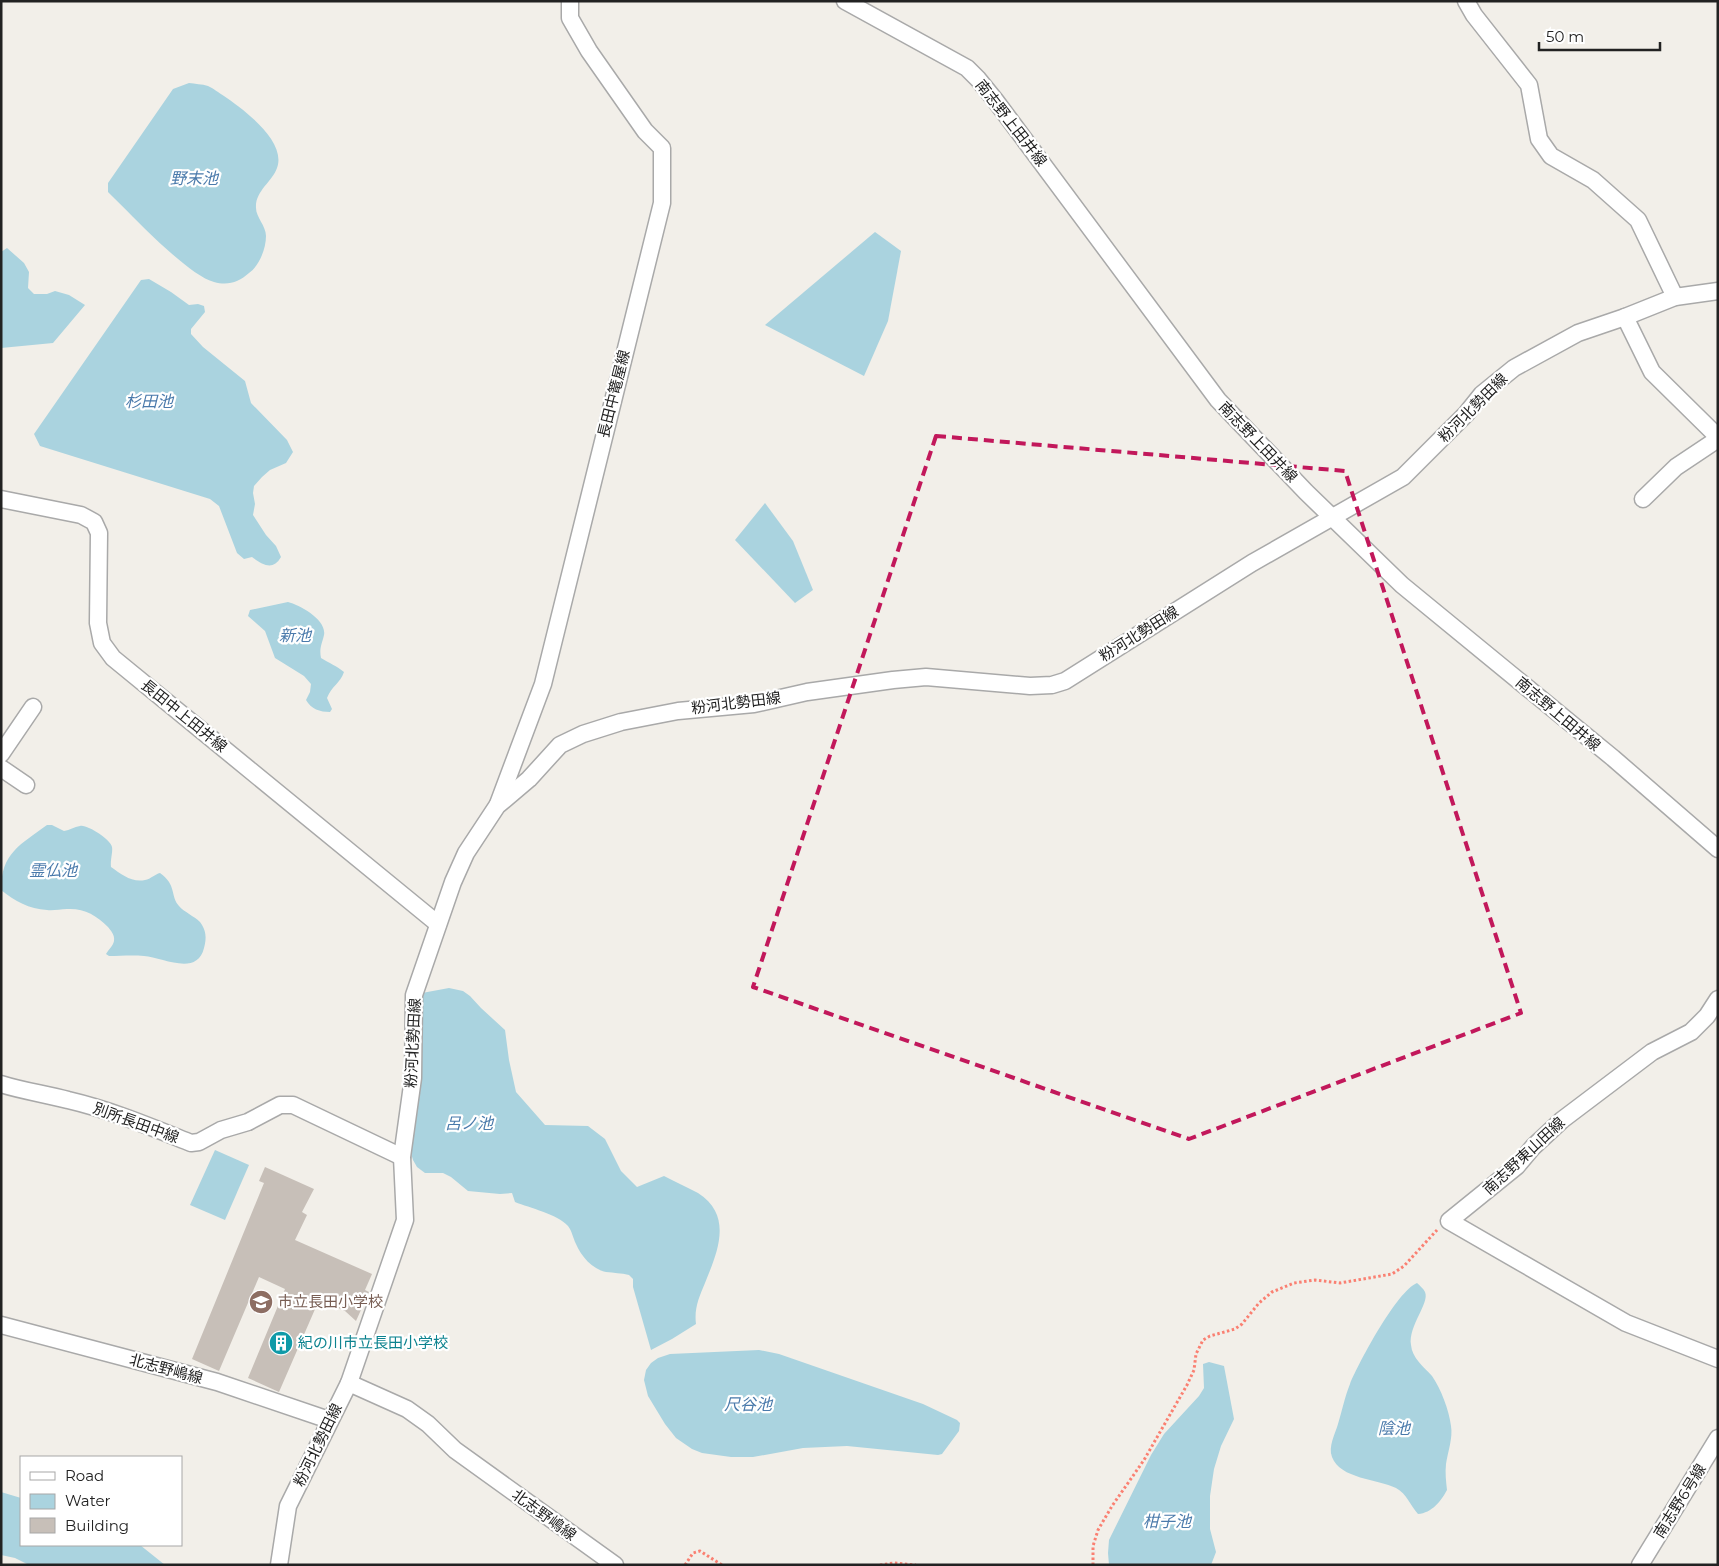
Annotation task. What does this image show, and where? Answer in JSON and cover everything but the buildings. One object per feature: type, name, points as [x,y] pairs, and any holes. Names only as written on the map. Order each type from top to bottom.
[{"type":"street","name":"長田中篭屋線","points":[[497,806],[543,684],[662,203],[662,148],[645,132],[589,51],[570,18],[570,1]]},
{"type":"street","name":"南志野上田井線","points":[[845,1],[967,68],[978,79],[1218,400],[1332,518],[1402,585],[1613,758],[1718,849]]},
{"type":"street","points":[[1466,1],[1474,15],[1529,85],[1539,139],[1551,156],[1593,180],[1638,220],[1675,297]]},
{"type":"street","name":"粉河北勢田線","points":[[279,1565],[288,1506],[349,1383],[405,1220],[402,1157],[413,1078],[414,995],[438,924],[466,853],[497,806],[529,779],[560,745],[583,734],[622,722],[678,711],[754,704],[806,692],[893,680],[926,677],[1030,686],[1052,685],[1065,681],[1252,564],[1403,477],[1466,414],[1482,394],[1514,368],[1578,333],[1675,297],[1718,291]]},
{"type":"street","points":[[1625,317],[1652,372],[1718,438],[1676,467],[1643,499]]},
{"type":"street","name":"長田中上田井線","points":[[1,499],[81,515],[94,522],[99,534],[98,623],[102,643],[113,658],[438,924]]},
{"type":"street","points":[[1,754],[33,707]]},
{"type":"street","points":[[1,768],[26,785]]},
{"type":"street","name":"南志野東山田線","points":[[1449,1221],[1517,1166],[1533,1146],[1562,1120],[1652,1052],[1691,1032],[1707,1016],[1718,999]]},
{"type":"street","name":"別所長田中線","points":[[1,1084],[114,1112],[191,1144],[222,1130],[248,1122],[280,1105],[293,1106],[402,1157]]},
{"type":"street","points":[[1449,1221],[1626,1323],[1718,1359]]},
{"type":"street","name":"北志野嶋線","points":[[1,1325],[216,1382],[329,1420]]},
{"type":"street","name":"北志野嶋線","points":[[349,1383],[407,1409],[428,1424],[455,1450],[615,1565]]},
{"type":"street","name":"南志野6号線","points":[[1640,1565],[1718,1438]]},
{"type":"path","points":[[1093,1565],[1094,1546],[1098,1530],[1112,1506],[1150,1452],[1187,1385],[1194,1370],[1196,1354],[1203,1340],[1210,1336],[1235,1329],[1272,1292],[1294,1282],[1316,1280],[1340,1283],[1392,1274],[1404,1266],[1435,1231],[1449,1221]]},
{"type":"path","points":[[685,1565],[693,1553],[700,1551],[722,1565]]},
{"type":"path","points":[[880,1565],[894,1563],[916,1565]]},
{"type":"highlighted area","points":[[936,436],[1345,471],[1521,1013],[1189,1139],[753,987]]},
{"type":"water","name":"野末池","points":[[189,83],[210,87],[252,117],[270,137],[276,147],[278,158],[275,173],[256,202],[256,211],[266,232],[266,241],[259,262],[253,270],[241,279],[224,284],[203,277],[189,268],[159,242],[108,192],[108,183],[173,89]]},
{"type":"water","points":[[875,232],[901,251],[888,321],[864,376],[765,325]]},
{"type":"water","points":[[7,248],[24,263],[29,272],[28,288],[34,294],[47,294],[55,291],[69,295],[85,305],[53,343],[1,348],[1,252]]},
{"type":"water","name":"杉田池","points":[[149,279],[189,305],[198,304],[204,306],[205,312],[191,329],[191,334],[203,347],[245,381],[251,403],[287,440],[293,452],[286,463],[270,470],[254,486],[255,504],[253,515],[276,546],[281,557],[275,564],[264,564],[252,557],[244,559],[237,553],[219,506],[210,499],[40,446],[34,434],[141,280]]},
{"type":"water","points":[[765,503],[793,541],[813,590],[795,603],[735,540]]},
{"type":"water","name":"新池","points":[[288,602],[312,614],[321,624],[324,629],[324,635],[321,658],[344,672],[327,698],[332,709],[330,712],[310,706],[306,700],[311,684],[304,676],[275,658],[265,631],[248,616],[250,610]]},
{"type":"water","name":"霊仏池","points":[[47,825],[52,825],[64,831],[83,826],[98,833],[111,844],[111,867],[127,877],[140,881],[160,873],[165,877],[179,906],[200,922],[204,928],[205,941],[200,957],[194,962],[187,964],[144,956],[109,956],[106,954],[112,946],[113,935],[108,927],[99,919],[79,910],[34,908],[17,901],[1,890],[4,867],[8,858],[21,845]]},
{"type":"water","name":"呂ノ池","points":[[449,988],[463,991],[470,996],[505,1030],[516,1092],[545,1125],[588,1126],[605,1139],[621,1171],[637,1187],[664,1176],[698,1193],[709,1202],[716,1213],[720,1235],[714,1260],[698,1303],[696,1324],[651,1350],[633,1287],[633,1279],[629,1275],[606,1272],[592,1265],[581,1253],[568,1226],[563,1222],[515,1202],[512,1193],[500,1194],[468,1191],[443,1173],[425,1173],[417,1167],[410,1150],[414,1111],[420,1087],[422,993]]},
{"type":"water","points":[[215,1150],[249,1165],[225,1220],[190,1205]]},
{"type":"water","name":"陰池","points":[[1417,1283],[1425,1292],[1426,1297],[1413,1330],[1411,1338],[1412,1350],[1438,1387],[1450,1420],[1451,1431],[1446,1467],[1447,1490],[1432,1509],[1418,1514],[1400,1490],[1343,1470],[1336,1464],[1331,1453],[1332,1440],[1348,1389],[1361,1360],[1379,1328],[1399,1299]]},
{"type":"water","name":"尺谷池","points":[[759,1350],[779,1354],[923,1404],[957,1420],[960,1423],[959,1431],[942,1454],[938,1455],[847,1446],[803,1448],[753,1457],[731,1457],[702,1453],[692,1449],[676,1438],[648,1396],[644,1380],[646,1370],[651,1363],[658,1358],[670,1354]]},
{"type":"water","name":"柑子池","points":[[1209,1362],[1224,1366],[1234,1419],[1221,1446],[1214,1469],[1210,1496],[1210,1529],[1216,1552],[1211,1565],[1109,1565],[1109,1540],[1151,1455],[1164,1434],[1204,1388],[1203,1364]]},
{"type":"water","points":[[1,1492],[20,1498],[20,1546],[141,1546],[165,1565],[29,1565],[15,1558],[1,1555]]},
{"type":"place","name":"市立長田小学校","points":[[261,1302]]},
{"type":"place","name":"紀の川市立長田小学校","points":[[281,1343]]}]
